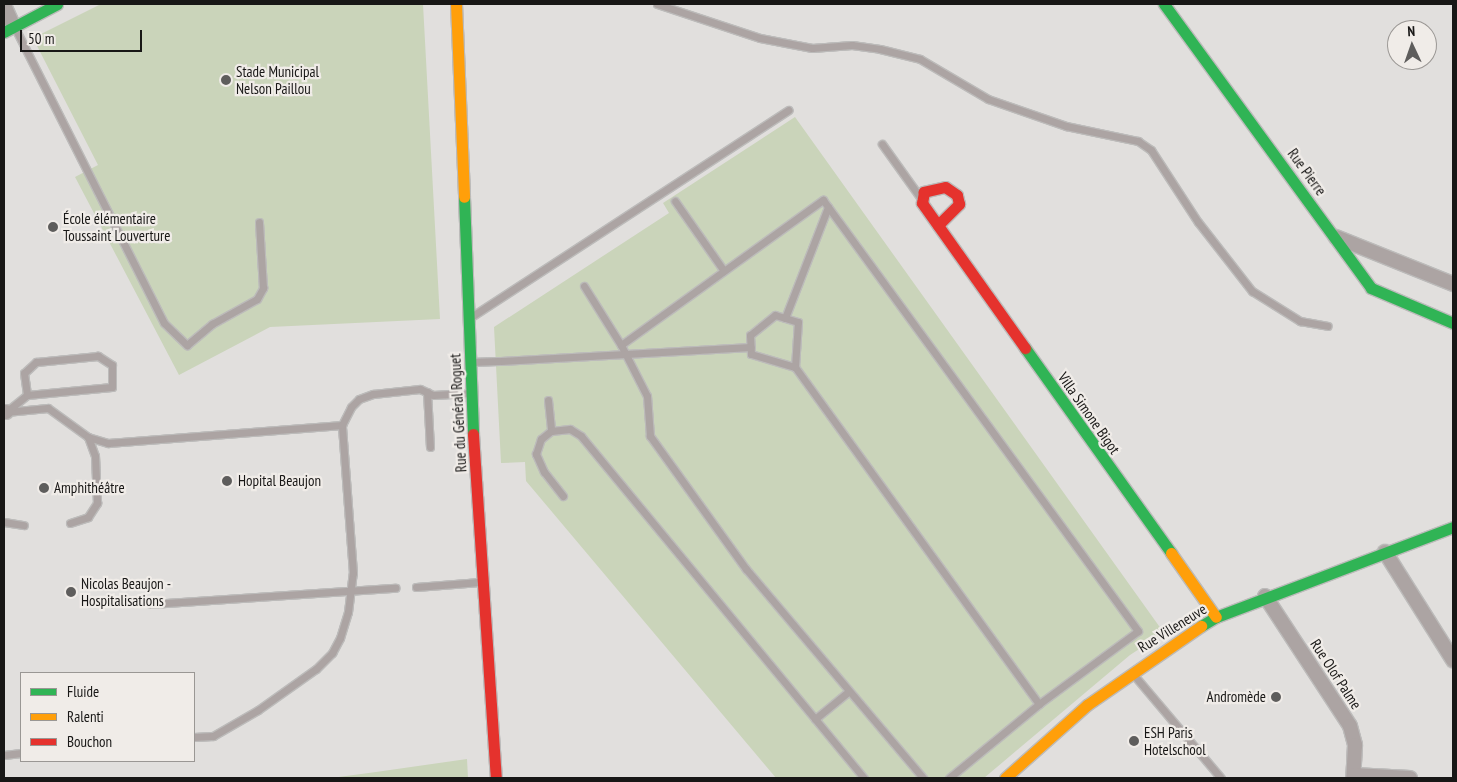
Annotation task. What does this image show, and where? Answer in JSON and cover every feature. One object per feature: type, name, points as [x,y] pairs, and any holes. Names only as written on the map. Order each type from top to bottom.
[{"type":"street","points":[[4,5],[9,29],[57,4]]},
{"type":"street","name":"Rue du Général Roguet","points":[[448,4],[456,45]]},
{"type":"street","name":"Rue du Général Roguet","points":[[456,4],[456,45],[471,362],[496,778]]},
{"type":"street","name":"Rue Pierre","points":[[1164,4],[1371,288],[1453,323]]},
{"type":"street","points":[[920,197],[924,192],[938,187],[945,187],[957,195],[959,204],[956,210],[938,225]]},
{"type":"street","name":"Villa Simone Bigot","points":[[920,197],[1216,617]]},
{"type":"street","points":[[1336,238],[1453,284]]},
{"type":"street","name":"Rue Villeneuve","points":[[1005,778],[1087,705],[1131,672],[1216,617],[1265,596],[1453,527]]},
{"type":"street","points":[[1385,552],[1453,660]]},
{"type":"street","name":"Rue Olof Palme","points":[[1265,596],[1350,726],[1355,745],[1354,776]]},
{"type":"street","points":[[1354,776],[1410,778]]},
{"type":"lane","points":[[657,4],[760,38],[812,48],[852,45],[880,48],[920,59],[988,99],[1066,126],[1138,141],[1151,150],[1198,222],[1252,291],[1300,321],[1328,326]]},
{"type":"lane","points":[[9,29],[164,323],[186,344],[212,324],[257,299],[263,288],[259,222]]},
{"type":"lane","points":[[469,318],[788,110]]},
{"type":"lane","points":[[882,144],[920,197]]},
{"type":"lane","points":[[621,345],[823,200],[1138,631],[1039,704],[949,778]]},
{"type":"lane","points":[[675,201],[724,271]]},
{"type":"lane","points":[[785,318],[828,207]]},
{"type":"lane","points":[[584,286],[621,345],[647,396],[650,436],[746,569],[848,692],[923,778]]},
{"type":"lane","points":[[795,367],[798,322],[775,315],[750,335],[751,354],[795,367],[1039,704]]},
{"type":"lane","points":[[471,362],[751,347]]},
{"type":"lane","points":[[4,413],[27,395],[112,387],[112,365],[98,356],[36,362],[24,374],[27,395]]},
{"type":"lane","points":[[195,738],[213,736],[233,726],[316,669],[332,653],[340,638],[352,590],[342,425],[351,407],[365,395],[420,389],[433,395],[473,393]]},
{"type":"lane","points":[[427,392],[430,447]]},
{"type":"lane","points":[[548,400],[551,430]]},
{"type":"lane","points":[[4,413],[48,408],[88,437],[119,443],[342,425]]},
{"type":"lane","points":[[563,496],[544,472],[536,454],[541,439],[551,430],[570,429],[581,436],[864,778]]},
{"type":"lane","points":[[70,523],[88,517],[97,503],[95,456],[88,437]]},
{"type":"lane","points":[[4,522],[24,525]]},
{"type":"lane","points":[[416,587],[484,582]]},
{"type":"lane","points":[[151,604],[395,588]]},
{"type":"lane","points":[[1131,672],[1221,778]]},
{"type":"lane","points":[[815,719],[848,692]]},
{"type":"lane","points":[[4,754],[20,753]]},
{"type":"green space","points":[[101,4],[423,4],[440,319],[270,327],[179,375],[75,177],[98,165],[33,38]]},
{"type":"green space","points":[[795,117],[1164,633],[1130,655],[984,778],[776,778],[526,481],[525,462],[501,463],[494,327],[669,213],[663,203]]},
{"type":"green space","points":[[467,759],[468,778],[331,778],[376,772]]},
{"type":"traffic: fast","points":[[4,32],[57,4]]},
{"type":"traffic: fast","points":[[1164,4],[1371,288],[1453,323]]},
{"type":"traffic: fast","points":[[464,197],[473,434]]},
{"type":"traffic: fast","points":[[1025,348],[1171,553]]},
{"type":"traffic: fast","points":[[1201,626],[1216,617],[1453,527]]},
{"type":"traffic: slow","points":[[456,4],[464,197]]},
{"type":"traffic: slow","points":[[1171,553],[1216,617]]},
{"type":"traffic: slow","points":[[1005,778],[1087,705],[1201,626]]},
{"type":"traffic: jam","points":[[938,225],[959,204],[957,195],[945,187],[924,192],[922,203],[1025,348]]},
{"type":"traffic: jam","points":[[473,434],[496,778]]},
{"type":"place","name":"Stade Municipal Nelson Paillou","points":[[226,80]]},
{"type":"place","name":"École élémentaire Toussaint Louverture","points":[[53,227]]},
{"type":"place","name":"Hopital Beaujon","points":[[227,481]]},
{"type":"place","name":"Amphithéâtre","points":[[44,488]]},
{"type":"place","name":"Nicolas Beaujon - Hospitalisations","points":[[71,592]]},
{"type":"place","name":"Andromède","points":[[1276,697]]},
{"type":"place","name":"ESH Paris Hotelschool","points":[[1134,741]]}]
